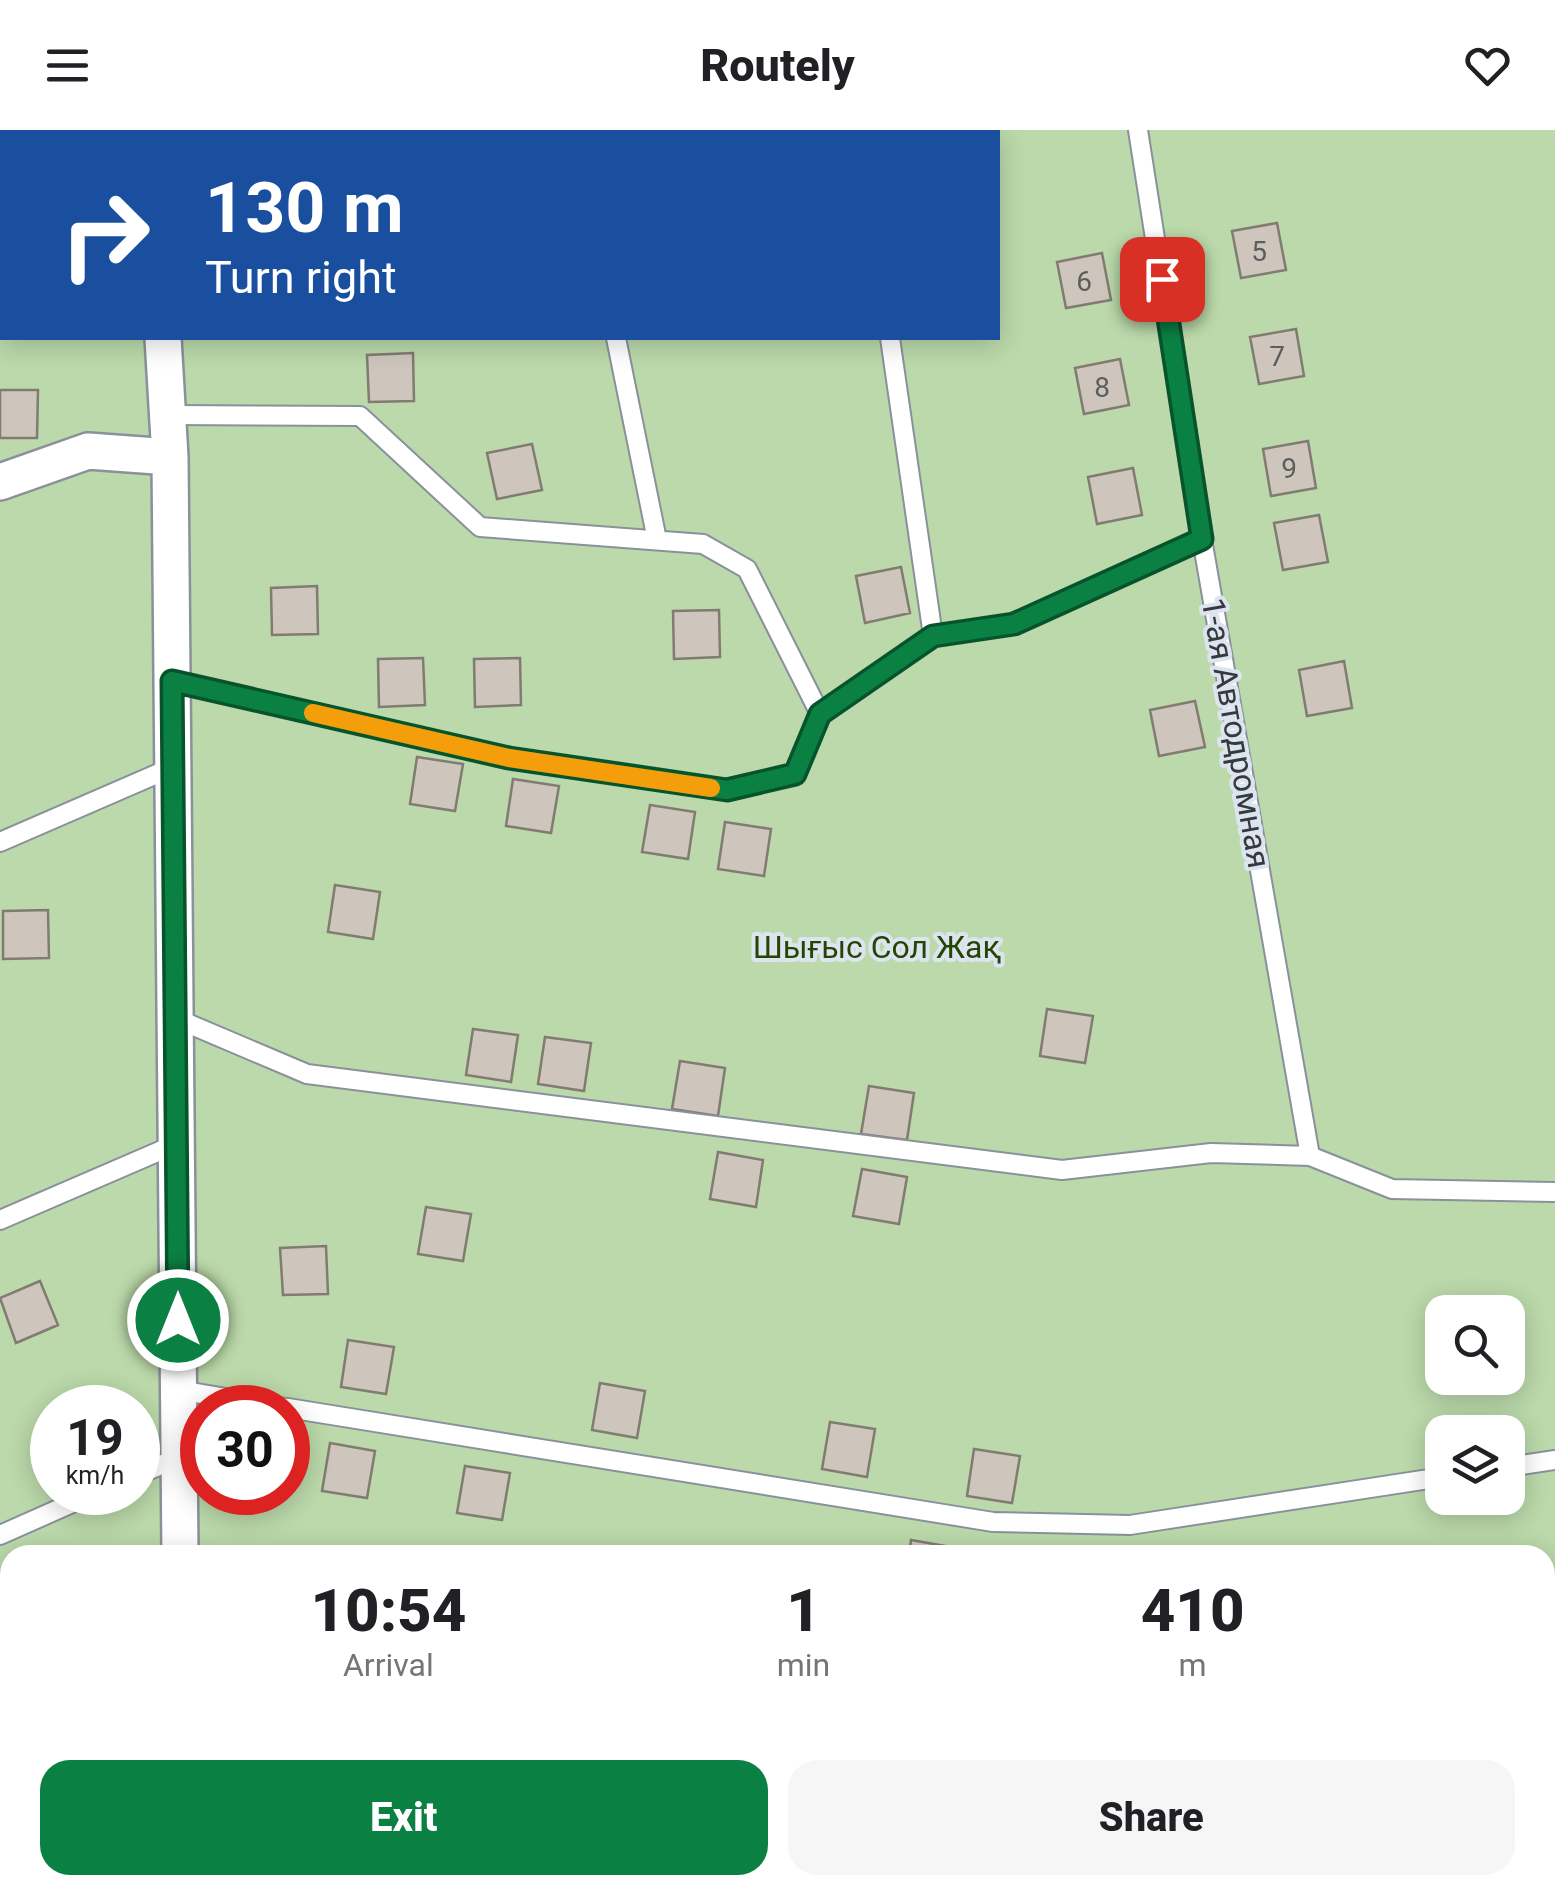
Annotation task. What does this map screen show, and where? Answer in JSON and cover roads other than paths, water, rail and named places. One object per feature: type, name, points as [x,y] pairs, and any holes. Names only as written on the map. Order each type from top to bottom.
[{"type":"street","points":[[163,340],[170,457],[180,1545]]},
{"type":"street","points":[[0,482],[88,451],[170,457]]},
{"type":"lane","name":"1-ая Автодромная","points":[[1138,130],[1202,539],[1310,1156]]},
{"type":"lane","points":[[616,340],[656,540]]},
{"type":"lane","points":[[890,340],[933,636]]},
{"type":"lane","points":[[169,415],[360,416],[480,527],[703,544],[747,569],[820,714]]},
{"type":"lane","points":[[172,681],[509,758],[727,790],[795,774],[820,714],[933,636],[1014,624],[1202,539]]},
{"type":"lane","points":[[0,842],[173,767]]},
{"type":"lane","points":[[175,1018],[306,1074],[1062,1170],[1211,1152],[1310,1156],[1392,1189],[1555,1192]]},
{"type":"lane","points":[[0,1220],[176,1144]]},
{"type":"lane","points":[[310,1412],[993,1522],[1130,1525],[1425,1481]]},
{"type":"lane","points":[[160,1465],[179,1457]]},
{"type":"lane","points":[[1525,1465],[1555,1460]]},
{"type":"lane","points":[[0,1534],[44,1515]]},
{"type":"park label","name":"Шығыс Сол Жақ","points":[[877,947]]}]
